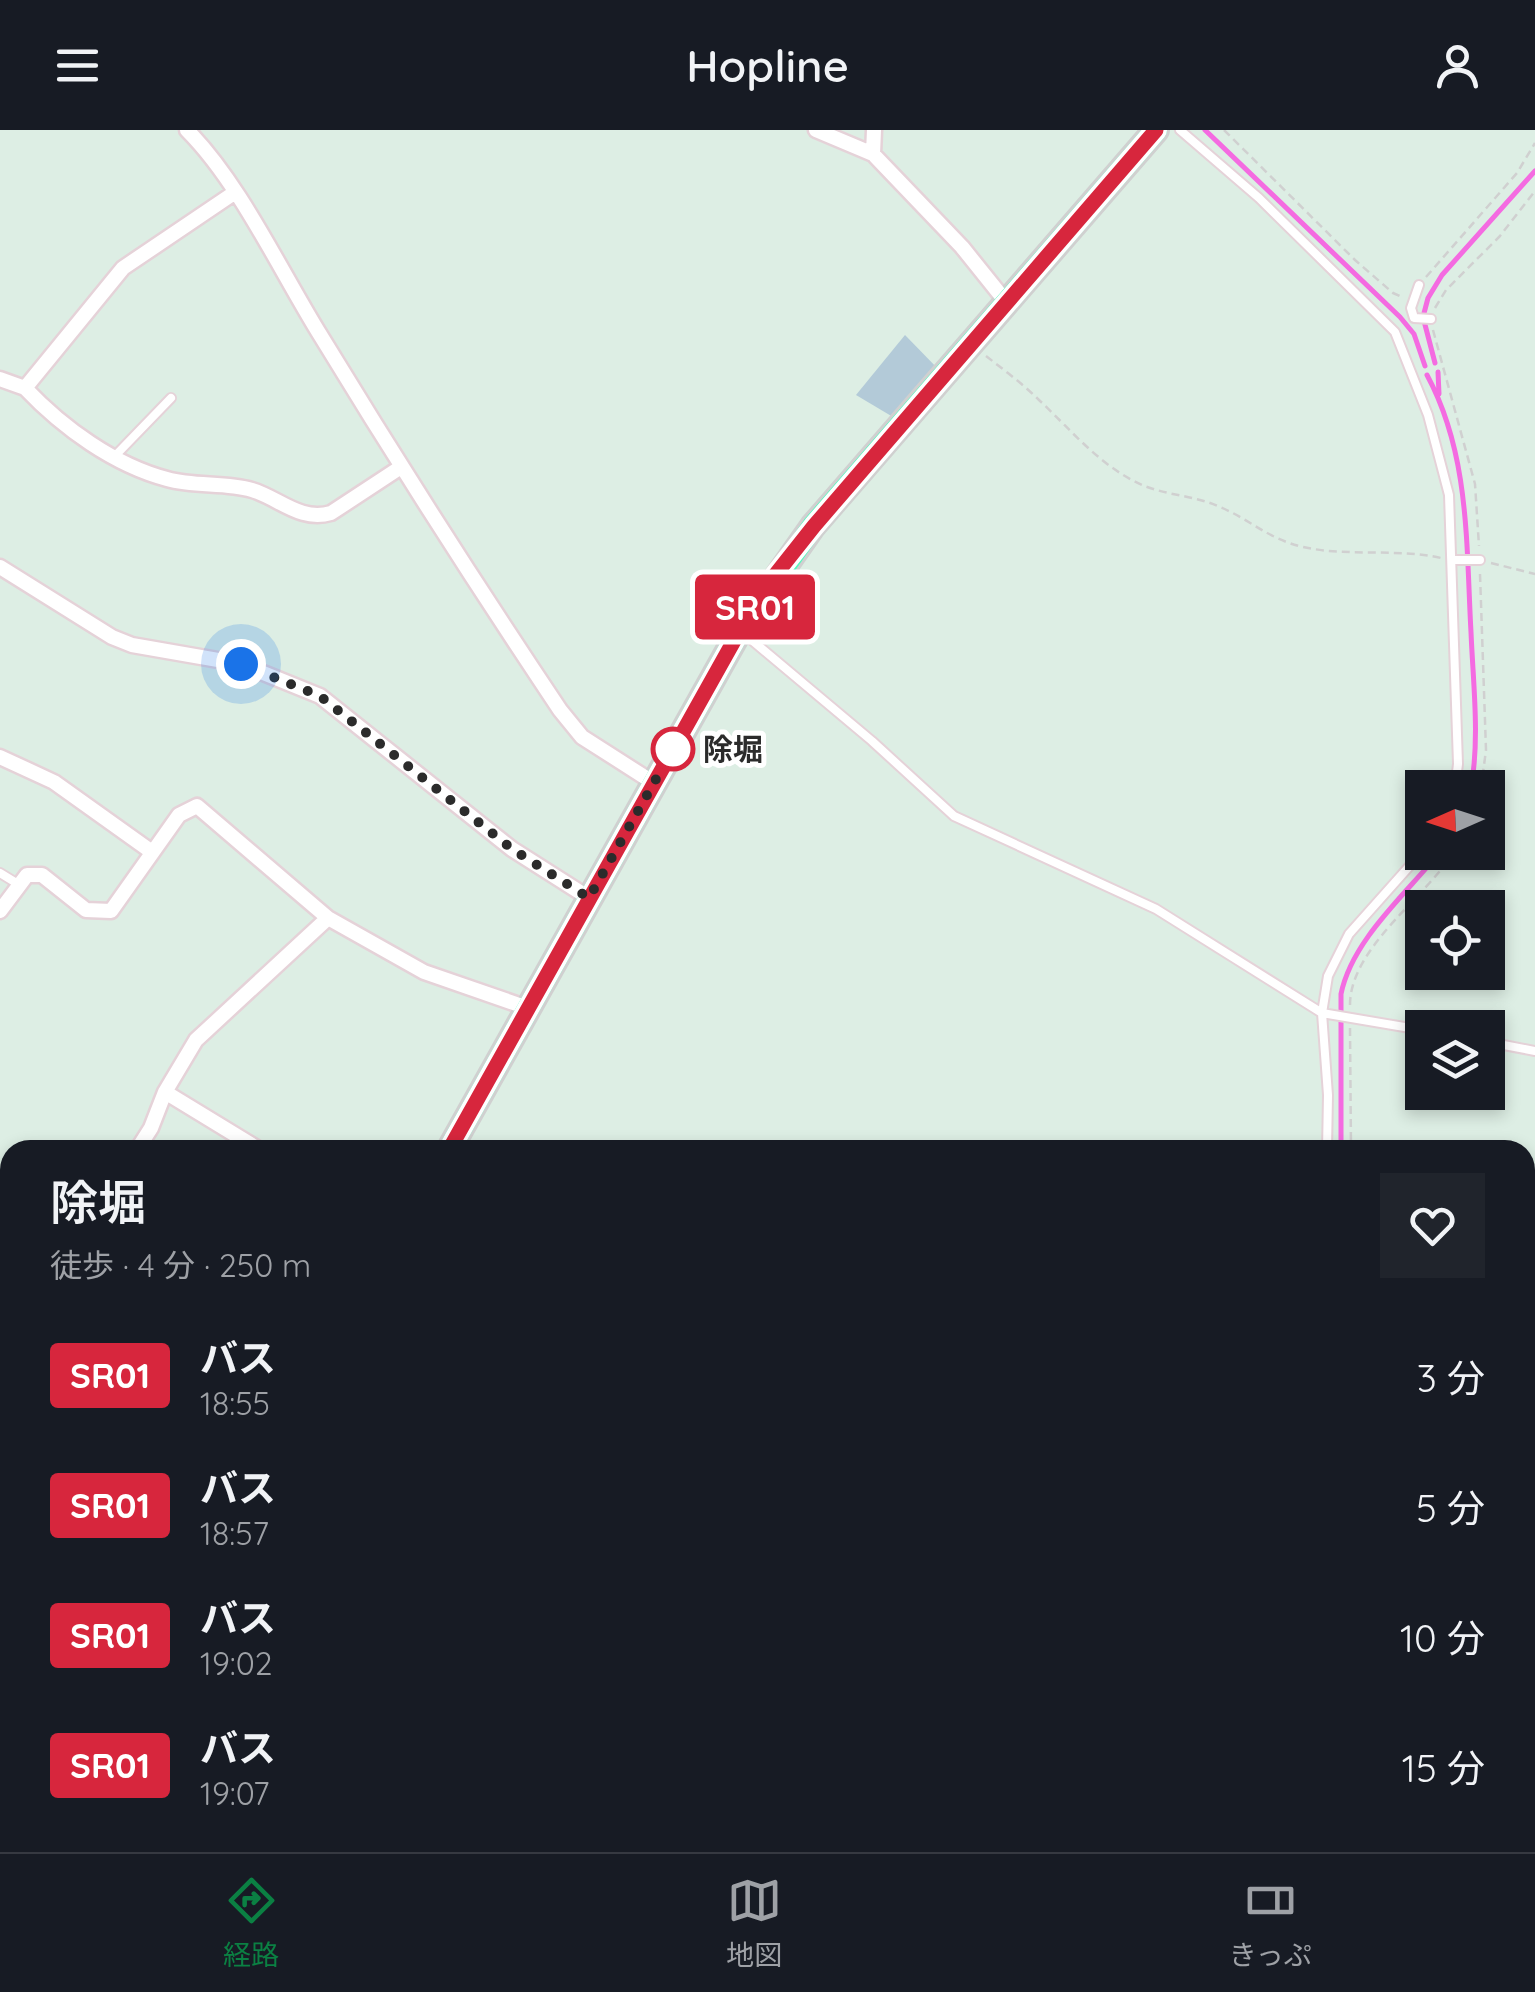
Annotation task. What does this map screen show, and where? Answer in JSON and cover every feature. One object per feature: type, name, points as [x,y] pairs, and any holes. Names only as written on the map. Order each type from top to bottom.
[{"type":"main road","points":[[455,1140],[740,630],[776,574],[1156,130]]},
{"type":"street","points":[[187,130],[234,193],[401,467],[571,724],[582,737],[654,783]]},
{"type":"street","points":[[816,130],[873,154],[962,247],[1007,303]]},
{"type":"street","points":[[873,154],[874,130]]},
{"type":"street","points":[[25,388],[123,268],[234,193]]},
{"type":"street","points":[[0,378],[25,388],[112,458],[167,479],[243,487],[312,516],[330,514],[401,467]]},
{"type":"street","points":[[0,567],[112,638],[241,664],[320,696],[512,849],[589,898]]},
{"type":"street","points":[[0,757],[54,782],[152,852]]},
{"type":"street","points":[[0,910],[27,875],[42,875],[86,910],[111,911],[179,815],[196,806],[328,918],[424,972],[528,1008]]},
{"type":"street","points":[[143,1140],[196,1040],[328,918]]},
{"type":"street","points":[[166,1092],[244,1140]]},
{"type":"lane","points":[[1180,130],[1259,198],[1397,332],[1428,415],[1449,496],[1456,560],[1457,770]]},
{"type":"lane","points":[[1419,285],[1413,298],[1420,319]]},
{"type":"lane","points":[[112,458],[172,398]]},
{"type":"lane","points":[[1456,560],[1478,560]]},
{"type":"lane","points":[[740,630],[954,816],[1156,909],[1325,1013],[1405,1027]]},
{"type":"lane","points":[[1328,1140],[1328,976],[1349,934],[1406,870]]},
{"type":"lane","points":[[0,873],[18,884]]},
{"type":"lane","points":[[1505,1045],[1535,1051]]},
{"type":"path","points":[[1224,130],[1392,293],[1413,298]]},
{"type":"path","points":[[1419,285],[1517,172],[1535,142]]},
{"type":"path","points":[[1420,319],[1500,236],[1535,191]]},
{"type":"path","points":[[973,345],[1036,397],[1084,444],[1129,479],[1154,491],[1198,498],[1225,508],[1261,532],[1297,546],[1327,552],[1456,560]]},
{"type":"path","points":[[1478,560],[1535,574]]},
{"type":"path","points":[[1352,1140],[1350,990],[1368,953],[1439,870]]},
{"type":"shaded area","points":[[905,335],[941,372],[898,420],[856,395]]},
{"type":"waterway","points":[[1205,130],[1400,317],[1414,334],[1425,366]]},
{"type":"waterway","points":[[1435,363],[1423,317],[1428,298],[1442,275],[1535,171]]},
{"type":"waterway","points":[[1438,372],[1439,394]]},
{"type":"waterway","points":[[1427,375],[1451,437],[1463,500],[1475,710],[1473,770]]},
{"type":"waterway","points":[[1341,1140],[1341,994],[1347,974],[1368,936],[1424,870]]},
{"type":"bus line","name":"SR01","points":[[455,1140],[740,630],[776,574],[1156,130]]},
{"type":"place","name":"除堀","points":[[673,749]]},
{"type":"route","points":[[241,664],[320,696],[512,849],[589,898],[673,749]]}]
